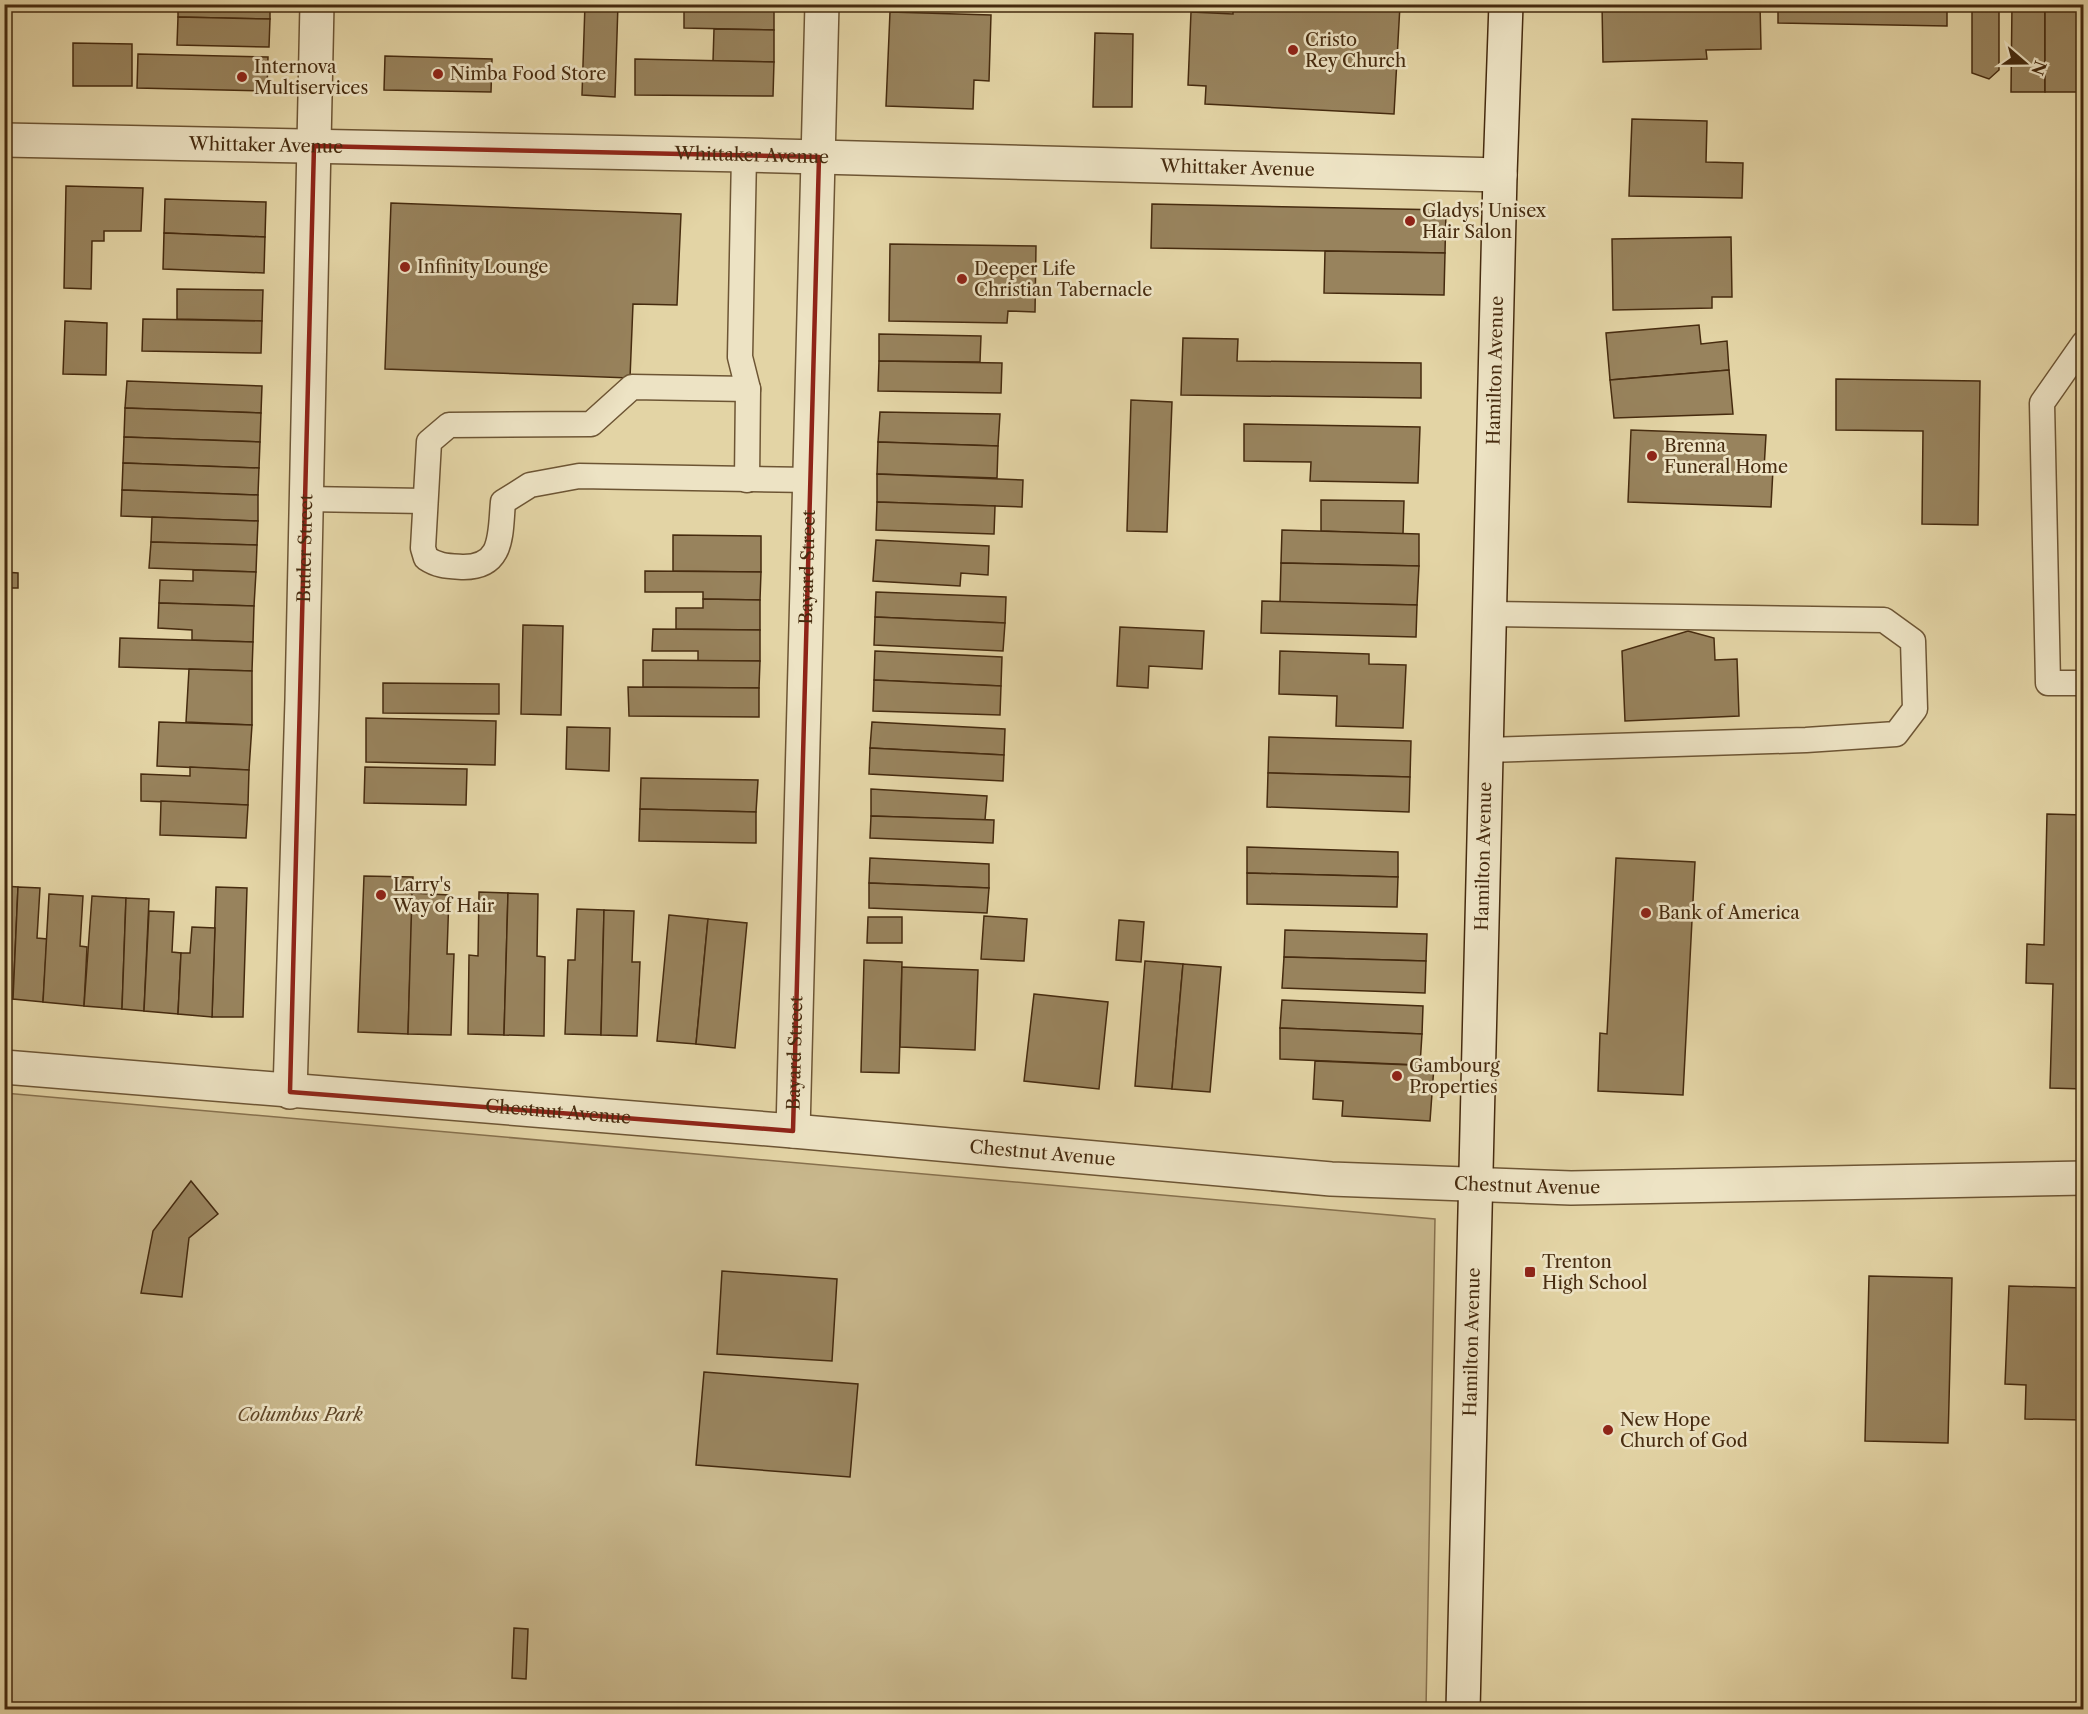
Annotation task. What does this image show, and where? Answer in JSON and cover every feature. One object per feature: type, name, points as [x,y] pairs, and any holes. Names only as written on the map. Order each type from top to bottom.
[{"type":"street","name":"Butler Street","points":[[290,1092],[317,4]]},
{"type":"street","name":"Bayard Street","points":[[793,1131],[822,4]]},
{"type":"street","name":"Hamilton Avenue","points":[[1463,1710],[1474,1186],[1506,4]]},
{"type":"street","name":"Whittaker Avenue","points":[[4,140],[744,155],[1500,175]]},
{"type":"street","name":"Chestnut Avenue","points":[[4,1067],[793,1131],[1331,1179],[1571,1188],[2084,1178]]},
{"type":"lane","points":[[744,155],[740,357],[748,389],[747,480]]},
{"type":"lane","points":[[2084,344],[2042,403],[2048,683],[2084,683]]},
{"type":"lane","points":[[748,389],[632,387],[591,424],[449,425],[429,442],[424,501],[423,548],[426,558],[438,566],[477,567],[492,558],[499,541],[503,502],[530,485],[579,476],[810,480]]},
{"type":"lane","points":[[306,499],[424,501]]},
{"type":"lane","points":[[1487,750],[1806,740],[1896,734],[1915,709],[1913,641],[1884,620],[1491,614]]},
{"type":"highlighted area","points":[[314,146],[819,157],[793,1131],[290,1092]]},
{"type":"green space","name":"Columbus Park","points":[[4,1093],[1435,1219],[1426,1709],[5,1709]]},
{"type":"building","points":[[178,4],[270,4],[270,19],[178,17]]},
{"type":"building","points":[[585,4],[618,4],[615,97],[582,95]]},
{"type":"building","points":[[684,4],[774,4],[774,30],[684,28]]},
{"type":"building","name":"Cristo Rey Church","points":[[1233,4],[1400,5],[1394,114],[1205,104],[1206,86],[1188,85],[1191,12],[1233,14]]},
{"type":"building","points":[[1602,4],[1760,4],[1761,49],[1706,50],[1707,59],[1603,62]]},
{"type":"building","points":[[1778,4],[1947,4],[1947,26],[1778,23]]},
{"type":"building","points":[[1972,4],[1999,4],[1999,70],[1989,79],[1972,73]]},
{"type":"building","points":[[2012,4],[2045,4],[2045,92],[2011,92]]},
{"type":"building","points":[[2045,4],[2081,4],[2080,92],[2045,92]]},
{"type":"building","points":[[890,12],[991,15],[989,81],[974,80],[973,109],[886,106]]},
{"type":"building","points":[[178,17],[270,19],[269,47],[177,45]]},
{"type":"building","points":[[714,29],[774,30],[774,62],[713,61]]},
{"type":"building","points":[[1095,33],[1133,34],[1132,107],[1093,107]]},
{"type":"building","points":[[73,43],[132,44],[132,86],[73,86]]},
{"type":"building","points":[[138,54],[268,57],[267,91],[137,88]]},
{"type":"building","name":"Nimba Food Store","points":[[385,56],[492,59],[491,92],[384,90]]},
{"type":"building","points":[[635,59],[774,62],[773,96],[635,95]]},
{"type":"building","points":[[1632,119],[1707,121],[1706,162],[1743,163],[1742,198],[1629,196]]},
{"type":"building","points":[[66,186],[143,188],[141,231],[104,231],[104,241],[92,241],[91,289],[64,288]]},
{"type":"building","points":[[165,199],[266,202],[265,237],[164,233]]},
{"type":"building","points":[[391,203],[681,214],[677,305],[633,304],[630,378],[385,369]]},
{"type":"building","points":[[1152,204],[1446,210],[1445,253],[1151,248]]},
{"type":"building","points":[[164,233],[265,237],[264,273],[163,269]]},
{"type":"building","points":[[1731,237],[1732,297],[1712,297],[1712,308],[1613,310],[1612,239]]},
{"type":"building","name":"Deeper Life Christian Tabernacle","points":[[890,244],[1036,246],[1035,312],[1008,311],[1007,323],[889,321]]},
{"type":"building","points":[[1325,251],[1445,253],[1444,295],[1324,293]]},
{"type":"building","points":[[177,289],[263,290],[262,321],[177,319]]},
{"type":"building","points":[[143,319],[262,321],[261,353],[142,351]]},
{"type":"building","points":[[65,321],[107,323],[106,375],[63,374]]},
{"type":"building","points":[[1699,325],[1701,344],[1727,341],[1729,370],[1610,380],[1606,333]]},
{"type":"building","points":[[879,334],[981,336],[980,362],[879,361]]},
{"type":"building","points":[[1183,338],[1238,339],[1237,361],[1421,363],[1421,398],[1181,395]]},
{"type":"building","points":[[879,361],[1002,363],[1001,393],[878,391]]},
{"type":"building","points":[[1729,370],[1733,414],[1614,418],[1610,380]]},
{"type":"building","points":[[1836,379],[1980,381],[1978,525],[1922,524],[1923,431],[1836,430]]},
{"type":"building","points":[[127,381],[262,386],[261,413],[125,408]]},
{"type":"building","points":[[1131,400],[1172,402],[1167,532],[1127,531]]},
{"type":"building","points":[[125,408],[261,413],[260,442],[124,437]]},
{"type":"building","points":[[880,412],[1000,414],[998,446],[878,442]]},
{"type":"building","points":[[1244,424],[1420,427],[1418,483],[1310,481],[1311,462],[1244,461]]},
{"type":"building","points":[[1631,430],[1766,435],[1764,469],[1773,469],[1771,507],[1628,502]]},
{"type":"building","points":[[124,437],[260,442],[259,468],[123,463]]},
{"type":"building","points":[[878,442],[998,446],[997,478],[877,474]]},
{"type":"building","points":[[123,463],[259,468],[258,495],[122,490]]},
{"type":"building","points":[[877,474],[1023,480],[1022,507],[877,502]]},
{"type":"building","points":[[122,490],[258,495],[258,521],[121,516]]},
{"type":"building","points":[[1321,500],[1404,501],[1403,534],[1321,531]]},
{"type":"building","points":[[877,502],[995,506],[994,534],[876,530]]},
{"type":"building","points":[[152,517],[258,521],[257,545],[151,542]]},
{"type":"building","points":[[1282,530],[1419,534],[1419,566],[1281,563]]},
{"type":"building","points":[[673,535],[761,536],[761,572],[673,571]]},
{"type":"building","points":[[876,540],[989,546],[988,575],[961,573],[960,586],[873,581]]},
{"type":"building","points":[[151,542],[257,545],[256,572],[149,568]]},
{"type":"building","points":[[1281,563],[1419,566],[1417,605],[1280,602]]},
{"type":"building","points":[[193,570],[256,572],[254,606],[159,603],[160,580],[193,581]]},
{"type":"building","points":[[645,571],[761,572],[760,600],[703,599],[703,592],[645,592]]},
{"type":"building","points":[[4,572],[18,573],[18,588],[4,588]]},
{"type":"building","points":[[876,592],[1006,597],[1005,623],[875,617]]},
{"type":"building","points":[[703,599],[760,600],[760,630],[676,629],[676,608],[703,608]]},
{"type":"building","points":[[1262,601],[1417,605],[1416,637],[1261,633]]},
{"type":"building","points":[[159,603],[254,606],[253,642],[192,640],[192,630],[158,628]]},
{"type":"building","points":[[875,617],[1005,623],[1003,651],[874,645]]},
{"type":"building","points":[[523,625],[563,626],[561,715],[521,714]]},
{"type":"building","points":[[1120,627],[1204,631],[1202,669],[1149,666],[1148,688],[1117,686]]},
{"type":"building","points":[[653,629],[760,630],[760,661],[698,661],[698,651],[652,651]]},
{"type":"building","points":[[1688,631],[1714,638],[1715,660],[1737,659],[1739,716],[1625,721],[1622,651]]},
{"type":"building","points":[[120,638],[253,642],[252,671],[119,667]]},
{"type":"building","points":[[875,651],[1002,657],[1001,686],[874,680]]},
{"type":"building","points":[[1280,651],[1369,654],[1369,664],[1406,665],[1403,728],[1336,726],[1337,696],[1279,694]]},
{"type":"building","points":[[643,660],[760,661],[759,688],[643,687]]},
{"type":"building","points":[[189,669],[252,671],[252,725],[186,722]]},
{"type":"building","points":[[874,680],[1001,686],[1000,715],[873,711]]},
{"type":"building","points":[[383,683],[499,684],[499,714],[383,713]]},
{"type":"building","points":[[628,687],[759,688],[759,717],[629,716]]},
{"type":"building","points":[[366,718],[496,721],[495,765],[366,762]]},
{"type":"building","points":[[159,722],[252,725],[249,770],[157,766]]},
{"type":"building","points":[[872,722],[1005,729],[1004,755],[870,748]]},
{"type":"building","points":[[567,727],[610,728],[609,771],[566,769]]},
{"type":"building","points":[[1269,737],[1411,741],[1410,777],[1268,773]]},
{"type":"building","points":[[870,748],[1004,755],[1003,781],[869,774]]},
{"type":"building","points":[[190,767],[249,770],[248,805],[141,801],[141,774],[190,776]]},
{"type":"building","points":[[365,767],[467,769],[466,805],[364,803]]},
{"type":"building","points":[[1268,773],[1410,777],[1409,812],[1267,807]]},
{"type":"building","points":[[641,778],[758,780],[756,812],[640,809]]},
{"type":"building","points":[[871,789],[987,796],[985,820],[871,816]]},
{"type":"building","points":[[161,801],[248,805],[246,838],[160,835]]},
{"type":"building","points":[[640,809],[756,812],[756,843],[639,841]]},
{"type":"building","points":[[2047,814],[2084,815],[2084,1089],[2050,1088],[2053,984],[2026,983],[2027,944],[2044,945]]},
{"type":"building","points":[[871,816],[994,820],[993,843],[870,838]]},
{"type":"building","points":[[1247,847],[1398,852],[1398,877],[1247,873]]},
{"type":"building","points":[[870,858],[989,864],[989,888],[869,883]]},
{"type":"building","points":[[1616,858],[1695,862],[1683,1095],[1598,1091],[1600,1033],[1607,1034]]},
{"type":"building","points":[[1247,873],[1398,877],[1397,907],[1247,904]]},
{"type":"building","points":[[364,876],[413,877],[408,1034],[358,1032]]},
{"type":"building","points":[[869,883],[989,888],[987,913],[869,908]]},
{"type":"building","points":[[4,886],[18,887],[13,999],[4,999]]},
{"type":"building","points":[[18,887],[40,888],[37,938],[47,939],[43,1002],[13,999]]},
{"type":"building","points":[[216,887],[247,888],[243,1017],[212,1017]]},
{"type":"building","points":[[479,892],[508,893],[504,1035],[468,1034],[469,955],[478,956]]},
{"type":"building","points":[[412,893],[449,895],[447,954],[454,954],[451,1035],[408,1034]]},
{"type":"building","points":[[508,893],[538,894],[537,956],[545,957],[544,1036],[504,1035]]},
{"type":"building","points":[[49,894],[83,896],[80,946],[87,947],[84,1006],[43,1002]]},
{"type":"building","points":[[92,896],[126,898],[122,1009],[84,1006]]},
{"type":"building","points":[[126,898],[149,899],[144,1011],[122,1009]]},
{"type":"building","points":[[577,909],[604,910],[601,1035],[565,1034],[568,960],[575,960]]},
{"type":"building","points":[[604,910],[634,911],[632,962],[640,962],[637,1036],[601,1035]]},
{"type":"building","points":[[149,911],[174,912],[172,952],[181,953],[178,1014],[144,1011]]},
{"type":"building","points":[[669,915],[708,919],[696,1044],[657,1041]]},
{"type":"building","points":[[984,916],[1027,919],[1024,961],[981,959]]},
{"type":"building","points":[[868,917],[902,917],[902,943],[867,943]]},
{"type":"building","points":[[708,919],[747,923],[735,1048],[696,1044]]},
{"type":"building","points":[[1119,920],[1144,922],[1141,962],[1116,960]]},
{"type":"building","points":[[192,927],[215,928],[212,1017],[178,1014],[181,953],[190,953]]},
{"type":"building","points":[[1285,930],[1427,934],[1426,961],[1284,957]]},
{"type":"building","points":[[1284,957],[1426,961],[1425,993],[1282,988]]},
{"type":"building","points":[[864,960],[902,962],[899,1073],[861,1072]]},
{"type":"building","points":[[1145,961],[1183,964],[1172,1089],[1135,1086]]},
{"type":"building","points":[[1183,964],[1221,967],[1210,1092],[1172,1089]]},
{"type":"building","points":[[902,967],[978,970],[975,1050],[900,1047]]},
{"type":"building","points":[[1034,994],[1108,1002],[1099,1089],[1024,1081]]},
{"type":"building","points":[[1282,1000],[1423,1006],[1422,1034],[1280,1028]]},
{"type":"building","points":[[1280,1028],[1422,1034],[1420,1065],[1280,1059]]},
{"type":"building","points":[[1315,1061],[1434,1066],[1430,1121],[1342,1116],[1343,1101],[1313,1099]]},
{"type":"building","points":[[191,1181],[218,1214],[189,1238],[182,1297],[141,1293],[153,1231]]},
{"type":"building","points":[[722,1271],[837,1279],[832,1361],[717,1354]]},
{"type":"building","points":[[1869,1276],[1952,1278],[1948,1443],[1865,1441]]},
{"type":"building","points":[[2009,1286],[2084,1288],[2084,1420],[2025,1419],[2026,1385],[2005,1384]]},
{"type":"building","points":[[704,1372],[858,1384],[850,1477],[696,1465]]},
{"type":"building","points":[[514,1628],[528,1629],[526,1679],[512,1678]]},
{"type":"place","name":"Cristo Rey Church","points":[[1293,50]]},
{"type":"place","name":"Nimba Food Store","points":[[438,74]]},
{"type":"place","name":"Internova Multiservices","points":[[242,77]]},
{"type":"place","name":"Gladys' Unisex Hair Salon","points":[[1410,221]]},
{"type":"place","name":"Infinity Lounge","points":[[405,267]]},
{"type":"place","name":"Deeper Life Christian Tabernacle","points":[[962,279]]},
{"type":"place","name":"Brenna Funeral Home","points":[[1652,456]]},
{"type":"place","name":"Larry's Way of Hair","points":[[381,895]]},
{"type":"place","name":"Bank of America","points":[[1646,913]]},
{"type":"place","name":"Gambourg Properties","points":[[1397,1076]]},
{"type":"place","name":"Trenton High School","points":[[1530,1272]]},
{"type":"place","name":"New Hope Church of God","points":[[1608,1430]]}]
